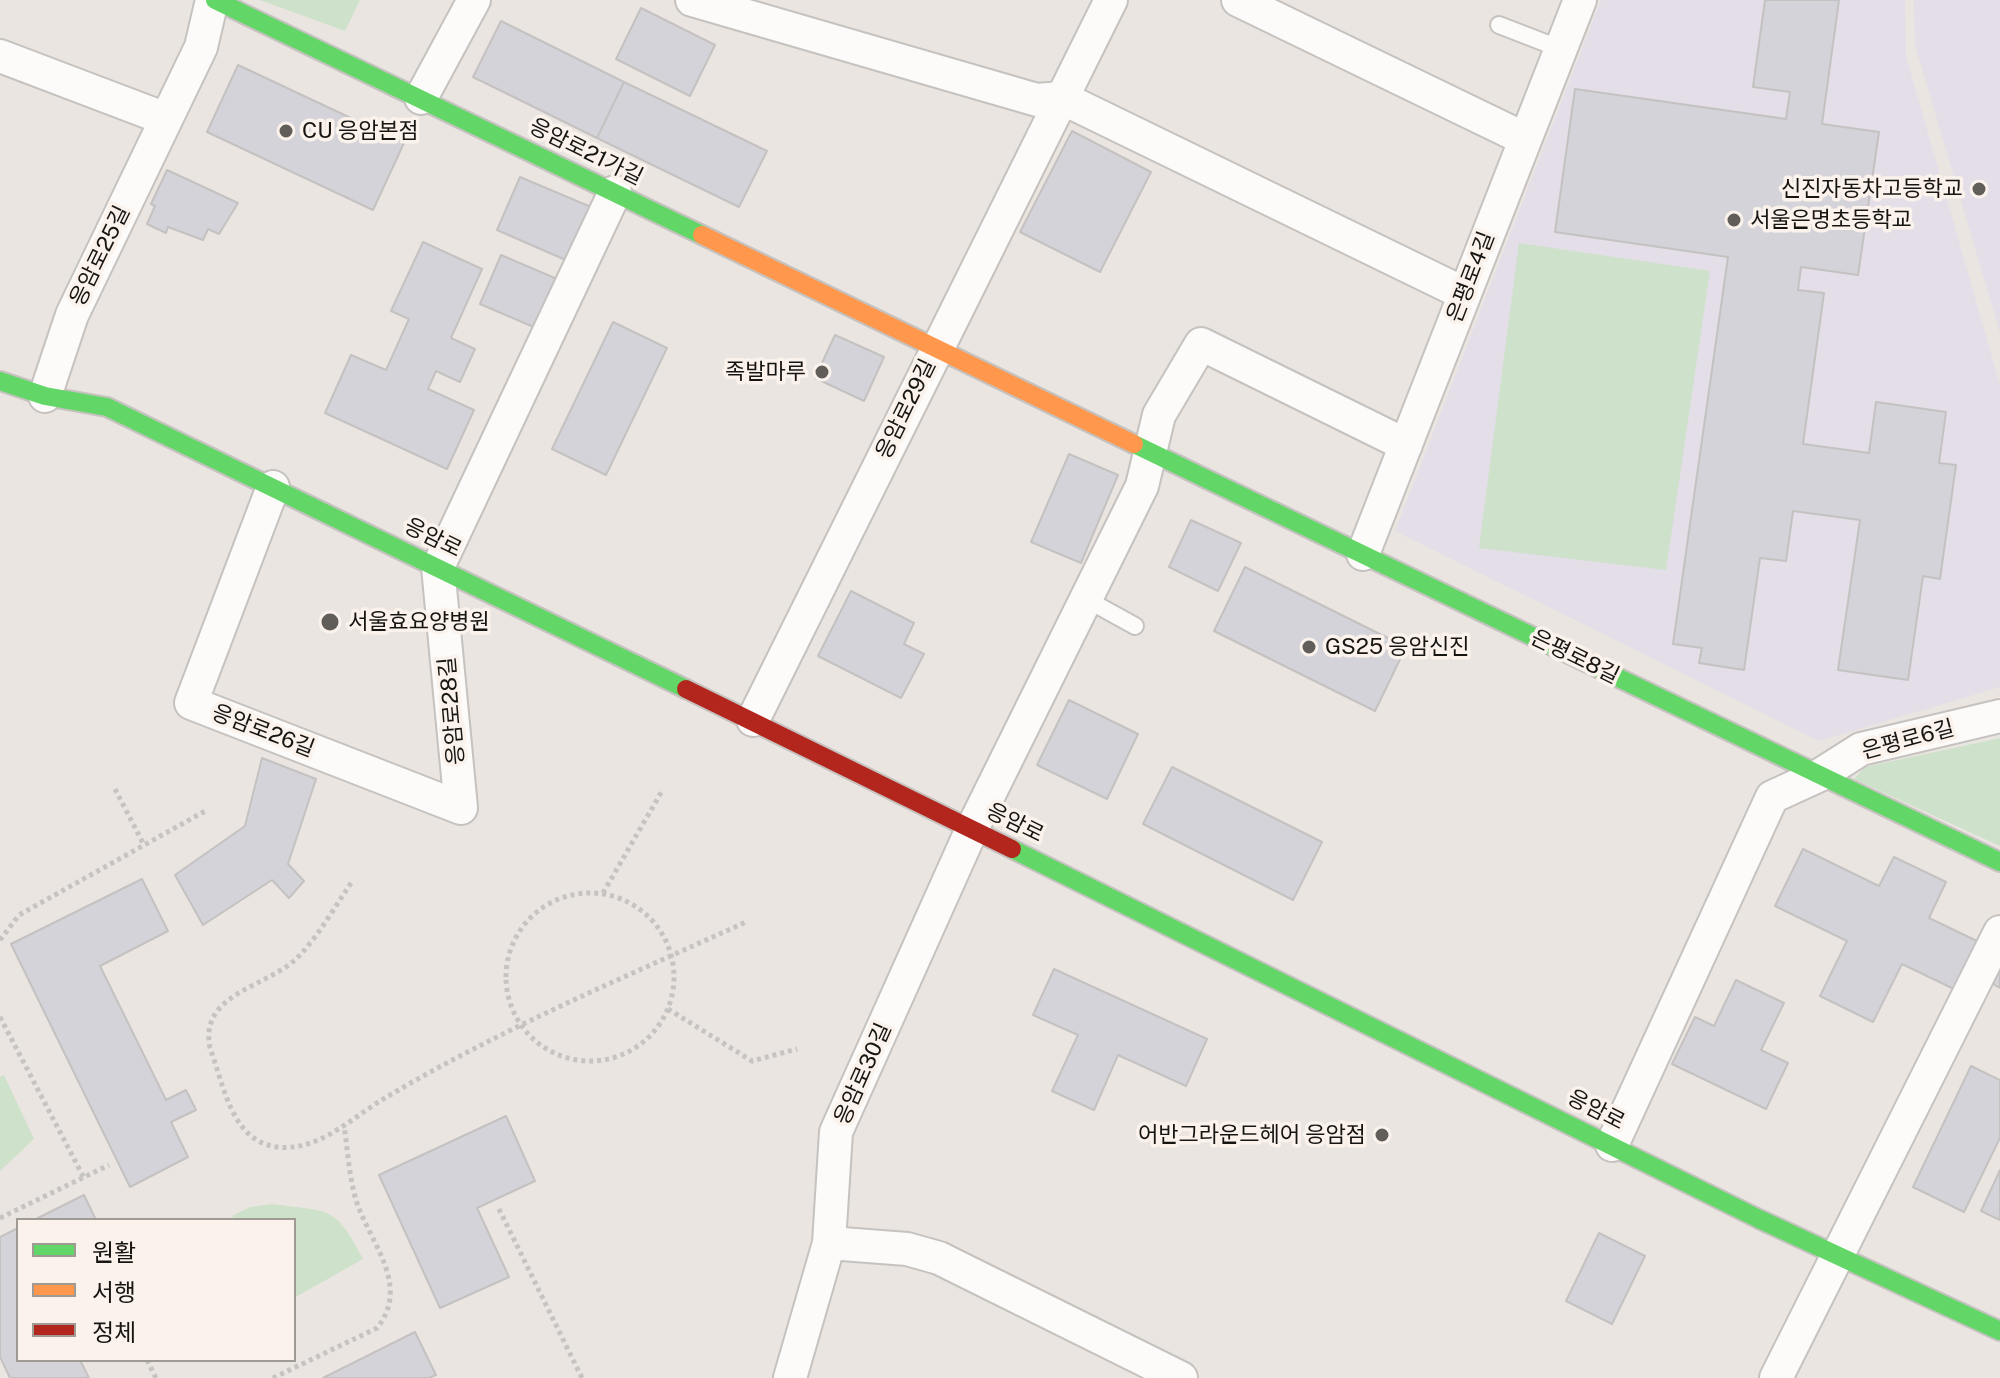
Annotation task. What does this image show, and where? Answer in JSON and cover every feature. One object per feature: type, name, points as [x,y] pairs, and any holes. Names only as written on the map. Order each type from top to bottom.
[{"type":"main road","name":"응암로21가길","points":[[214,0],[937,347]]},
{"type":"main road","name":"은평로8길","points":[[937,347],[2000,862]]},
{"type":"main road","name":"응암로","points":[[0,381],[45,396],[107,407],[753,720],[1836,1259],[2000,1331]]},
{"type":"street","name":"응암로25길","points":[[45,396],[72,315],[201,47],[214,0]]},
{"type":"street","points":[[421,98],[474,0]]},
{"type":"street","points":[[692,0],[1037,100],[1062,98],[1465,294]]},
{"type":"street","name":"응암로29길","points":[[753,720],[1111,0]]},
{"type":"street","points":[[1238,0],[1525,139]]},
{"type":"street","name":"은평로4길","points":[[1363,554],[1580,0]]},
{"type":"street","points":[[0,56],[166,119]]},
{"type":"street","points":[[438,567],[615,192]]},
{"type":"street","points":[[1151,451],[1159,415],[1201,344],[1406,445]]},
{"type":"street","name":"응암로30길","points":[[790,1378],[829,1243],[836,1132],[972,829],[1142,486],[1151,451]]},
{"type":"street","name":"응암로26길","points":[[273,487],[191,703],[461,808]]},
{"type":"street","name":"응암로28길","points":[[438,567],[461,808]]},
{"type":"street","name":"은평로6길","points":[[1612,1145],[1772,797],[1820,775],[1861,749],[2000,716]]},
{"type":"street","points":[[1776,1378],[2000,932]]},
{"type":"street","points":[[829,1243],[907,1249],[939,1258],[1181,1378]]},
{"type":"lane","points":[[1499,25],[1561,49]]},
{"type":"lane","points":[[1086,599],[1135,626]]},
{"type":"path","points":[[115,789],[144,845]]},
{"type":"path","points":[[603,893],[662,791]]},
{"type":"path","points":[[0,940],[19,915],[207,810]]},
{"type":"path","points":[[351,883],[296,959],[225,1001],[213,1015],[207,1035],[240,1128],[255,1140],[277,1147],[301,1146],[344,1125],[410,1084],[522,1026],[746,922]]},
{"type":"path","points":[[574,893],[603,893],[628,901],[649,916],[665,937],[672,956],[674,988],[668,1009],[652,1035],[630,1052],[603,1061],[574,1060],[547,1050],[522,1026],[510,1006],[506,977],[511,948],[525,923],[547,904],[574,893]]},
{"type":"path","points":[[668,1009],[752,1061],[797,1049]]},
{"type":"path","points":[[0,1017],[84,1178]]},
{"type":"path","points":[[273,1378],[377,1328],[388,1315],[391,1278],[359,1206],[344,1125]]},
{"type":"path","points":[[0,1218],[109,1165]]},
{"type":"path","points":[[499,1209],[582,1378]]},
{"type":"shaded area","name":"서울은명초등학교","points":[[1601,0],[1905,0],[1906,56],[2000,385],[2000,687],[1819,741],[1395,531]]},
{"type":"shaded area","name":"신진자동차고등학교","points":[[1914,0],[2000,0],[2000,333],[1915,45]]},
{"type":"green space","points":[[260,0],[360,0],[345,31]]},
{"type":"green space","points":[[1519,243],[1710,271],[1666,570],[1479,548]]},
{"type":"green space","points":[[2000,738],[2000,846],[1854,779],[1865,767]]},
{"type":"green space","points":[[4,1075],[34,1139],[0,1171],[0,1077]]},
{"type":"green space","points":[[272,1204],[329,1214],[345,1229],[363,1259],[296,1297],[296,1218],[232,1216],[250,1207]]},
{"type":"building","points":[[1765,0],[1839,0],[1822,124],[1879,132],[1858,275],[1801,267],[1798,290],[1824,293],[1803,444],[1869,453],[1876,402],[1946,412],[1939,463],[1956,465],[1940,579],[1923,576],[1908,680],[1838,670],[1860,520],[1793,511],[1786,561],[1760,558],[1744,670],[1699,663],[1702,648],[1673,644],[1728,257],[1555,232],[1575,89],[1786,119],[1790,92],[1753,87]]},
{"type":"building","points":[[641,8],[715,45],[690,96],[616,59]]},
{"type":"building","points":[[501,21],[624,82],[597,138],[473,77]]},
{"type":"building","points":[[238,65],[404,143],[373,210],[207,132]]},
{"type":"building","points":[[624,82],[767,151],[739,207],[597,138]]},
{"type":"building","points":[[1072,131],[1151,172],[1100,272],[1020,232]]},
{"type":"building","points":[[167,170],[238,203],[219,234],[208,229],[203,240],[168,227],[166,233],[147,224],[155,206],[151,204]]},
{"type":"building","points":[[520,177],[591,207],[568,261],[497,230]]},
{"type":"building","points":[[423,242],[482,269],[451,338],[475,349],[460,382],[436,371],[428,389],[474,410],[447,469],[325,413],[351,355],[386,370],[409,319],[391,311]]},
{"type":"building","points":[[501,255],[557,279],[536,328],[480,304]]},
{"type":"building","points":[[613,322],[667,348],[606,475],[552,449]]},
{"type":"building","points":[[835,335],[884,357],[864,401],[815,378]]},
{"type":"building","points":[[1069,454],[1118,475],[1081,563],[1031,542]]},
{"type":"building","points":[[1191,520],[1241,543],[1218,591],[1169,567]]},
{"type":"building","points":[[1245,567],[1406,647],[1375,711],[1214,631]]},
{"type":"building","points":[[851,591],[914,623],[904,644],[924,654],[901,698],[818,656]]},
{"type":"building","points":[[1069,700],[1138,734],[1107,799],[1037,765]]},
{"type":"building","points":[[262,758],[316,779],[288,864],[304,881],[289,898],[272,880],[203,925],[175,875],[245,826]]},
{"type":"building","points":[[1172,767],[1322,842],[1293,900],[1143,824]]},
{"type":"building","points":[[1803,849],[1879,886],[1894,857],[1946,882],[1929,918],[1977,941],[1954,989],[1902,964],[1873,1022],[1820,996],[1847,941],[1775,906]]},
{"type":"building","points":[[142,879],[168,931],[100,966],[166,1100],[186,1090],[196,1110],[171,1122],[188,1157],[130,1187],[11,944]]},
{"type":"building","points":[[1054,969],[1207,1039],[1186,1086],[1118,1055],[1094,1110],[1052,1091],[1078,1035],[1033,1015]]},
{"type":"building","points":[[2000,969],[2000,988],[1993,984]]},
{"type":"building","points":[[1736,980],[1784,1003],[1761,1050],[1788,1063],[1766,1109],[1672,1064],[1695,1017],[1714,1026]]},
{"type":"building","points":[[1971,1066],[2000,1080],[2000,1138],[1964,1212],[1913,1187]]},
{"type":"building","points":[[506,1116],[535,1181],[477,1208],[509,1277],[440,1308],[379,1175]]},
{"type":"building","points":[[2000,1170],[2000,1220],[1981,1211]]},
{"type":"building","points":[[84,1195],[95,1218],[38,1218]]},
{"type":"building","points":[[16,1229],[16,1362],[81,1362],[89,1378],[10,1378],[0,1357],[0,1237]]},
{"type":"building","points":[[1599,1233],[1645,1256],[1612,1324],[1566,1301]]},
{"type":"building","points":[[415,1332],[436,1375],[429,1378],[323,1378]]},
{"type":"traffic: fast","points":[[215,0],[702,235]]},
{"type":"traffic: fast","points":[[0,381],[45,396],[107,407],[686,689]]},
{"type":"traffic: fast","points":[[1134,444],[2000,862]]},
{"type":"traffic: fast","points":[[1012,849],[1759,1219],[2000,1331]]},
{"type":"traffic: slow","points":[[702,235],[1134,444]]},
{"type":"traffic: jam","points":[[686,689],[1012,849]]},
{"type":"place","name":"CU 응암본점","points":[[286,131]]},
{"type":"place","name":"신진자동차고등학교","points":[[1979,189]]},
{"type":"place","name":"서울은명초등학교","points":[[1734,220]]},
{"type":"place","name":"족발마루","points":[[822,372]]},
{"type":"place","name":"서울효요양병원","points":[[330,622]]},
{"type":"place","name":"GS25 응암신진","points":[[1309,647]]},
{"type":"place","name":"어반그라운드헤어 응암점","points":[[1382,1135]]}]
